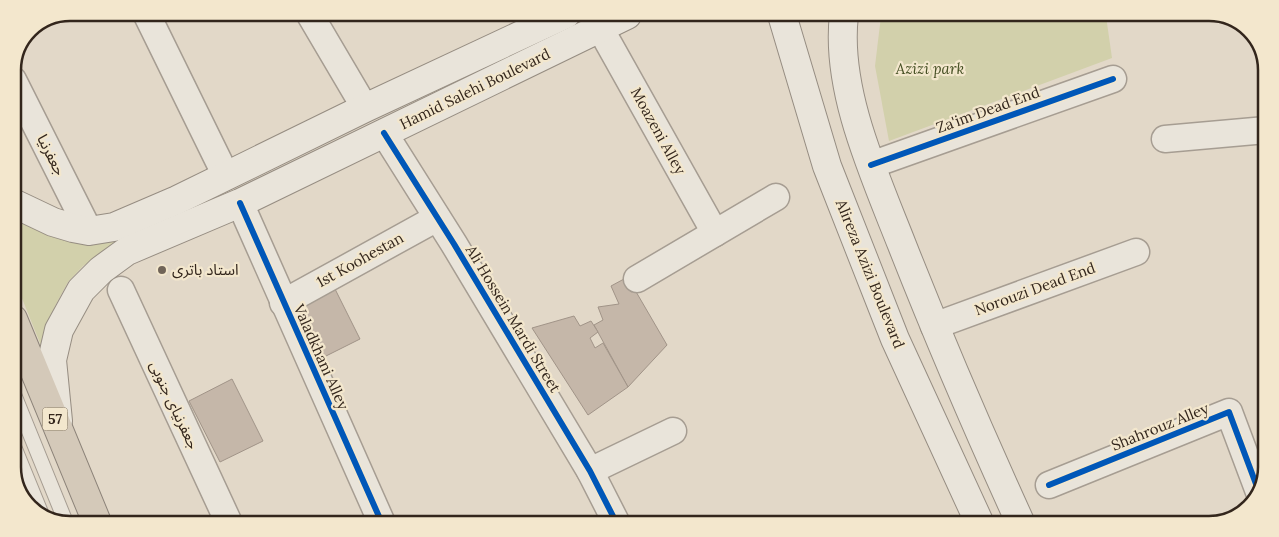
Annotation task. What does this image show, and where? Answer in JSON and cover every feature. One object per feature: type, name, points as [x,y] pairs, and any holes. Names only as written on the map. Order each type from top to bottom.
[{"type":"highway","name":"57","points":[[21,338],[94,516]]},
{"type":"main road","name":"Hamid Salehi Boulevard","points":[[21,207],[53,222],[73,228],[89,231],[114,227],[177,200],[365,108],[551,21]]},
{"type":"main road","name":"Hamid Salehi Boulevard","points":[[59,428],[52,360],[59,330],[81,290],[101,270],[127,251],[240,203],[615,21]]},
{"type":"main road","name":"Alireza Azizi Boulevard","points":[[784,21],[827,166],[895,339],[976,516]]},
{"type":"main road","points":[[844,21],[843,50],[846,80],[871,165],[934,326],[1017,516]]},
{"type":"main road","points":[[226,176],[240,203]]},
{"type":"street","points":[[150,21],[226,176]]},
{"type":"street","points":[[314,21],[365,108]]},
{"type":"street","name":"Moazeni Alley","points":[[600,28],[715,233]]},
{"type":"street","name":"Za'im Dead End","points":[[871,165],[1113,79]]},
{"type":"street","name":"جعفرنیا","points":[[21,96],[89,231]]},
{"type":"street","points":[[1165,139],[1258,131]]},
{"type":"street","name":"Ali Hossein Mardi Street","points":[[384,133],[590,471],[613,516]]},
{"type":"street","points":[[637,280],[776,197]]},
{"type":"street","name":"Valadkhani Alley","points":[[240,203],[379,516]]},
{"type":"street","name":"1st Koohestan","points":[[283,303],[437,218]]},
{"type":"street","name":"Norouzi Dead End","points":[[934,326],[1136,252]]},
{"type":"street","name":"جعفرنیای جنوبی","points":[[121,290],[226,516]]},
{"type":"street","name":"Shahrouz Alley","points":[[1049,485],[1229,412],[1255,482]]},
{"type":"street","points":[[590,471],[673,431]]},
{"type":"lane","points":[[21,412],[63,515]]},
{"type":"lane","points":[[21,464],[36,501]]},
{"type":"green space","name":"Azizi park","points":[[880,21],[1107,21],[1112,58],[889,141],[875,66]]},
{"type":"green space","points":[[224,197],[112,248],[83,266],[68,282],[55,306],[44,353],[21,296],[21,217],[46,228],[189,207]]},
{"type":"building","points":[[624,279],[631,292],[635,290],[667,345],[628,387],[594,325],[603,320],[598,307],[619,304],[611,286]]},
{"type":"building","points":[[335,289],[360,339],[322,358],[300,306]]},
{"type":"building","points":[[574,316],[580,326],[591,321],[598,332],[590,338],[595,348],[603,343],[628,387],[588,415],[532,328]]},
{"type":"building","points":[[232,379],[263,441],[220,462],[189,401]]},
{"type":"cycle path","points":[[871,165],[1113,79]]},
{"type":"cycle path","points":[[384,133],[454,244],[590,471],[613,516]]},
{"type":"cycle path","points":[[240,203],[379,516]]},
{"type":"cycle path","points":[[1049,485],[1229,412],[1255,482]]},
{"type":"place","name":"استاد باتری","points":[[162,270]]}]
